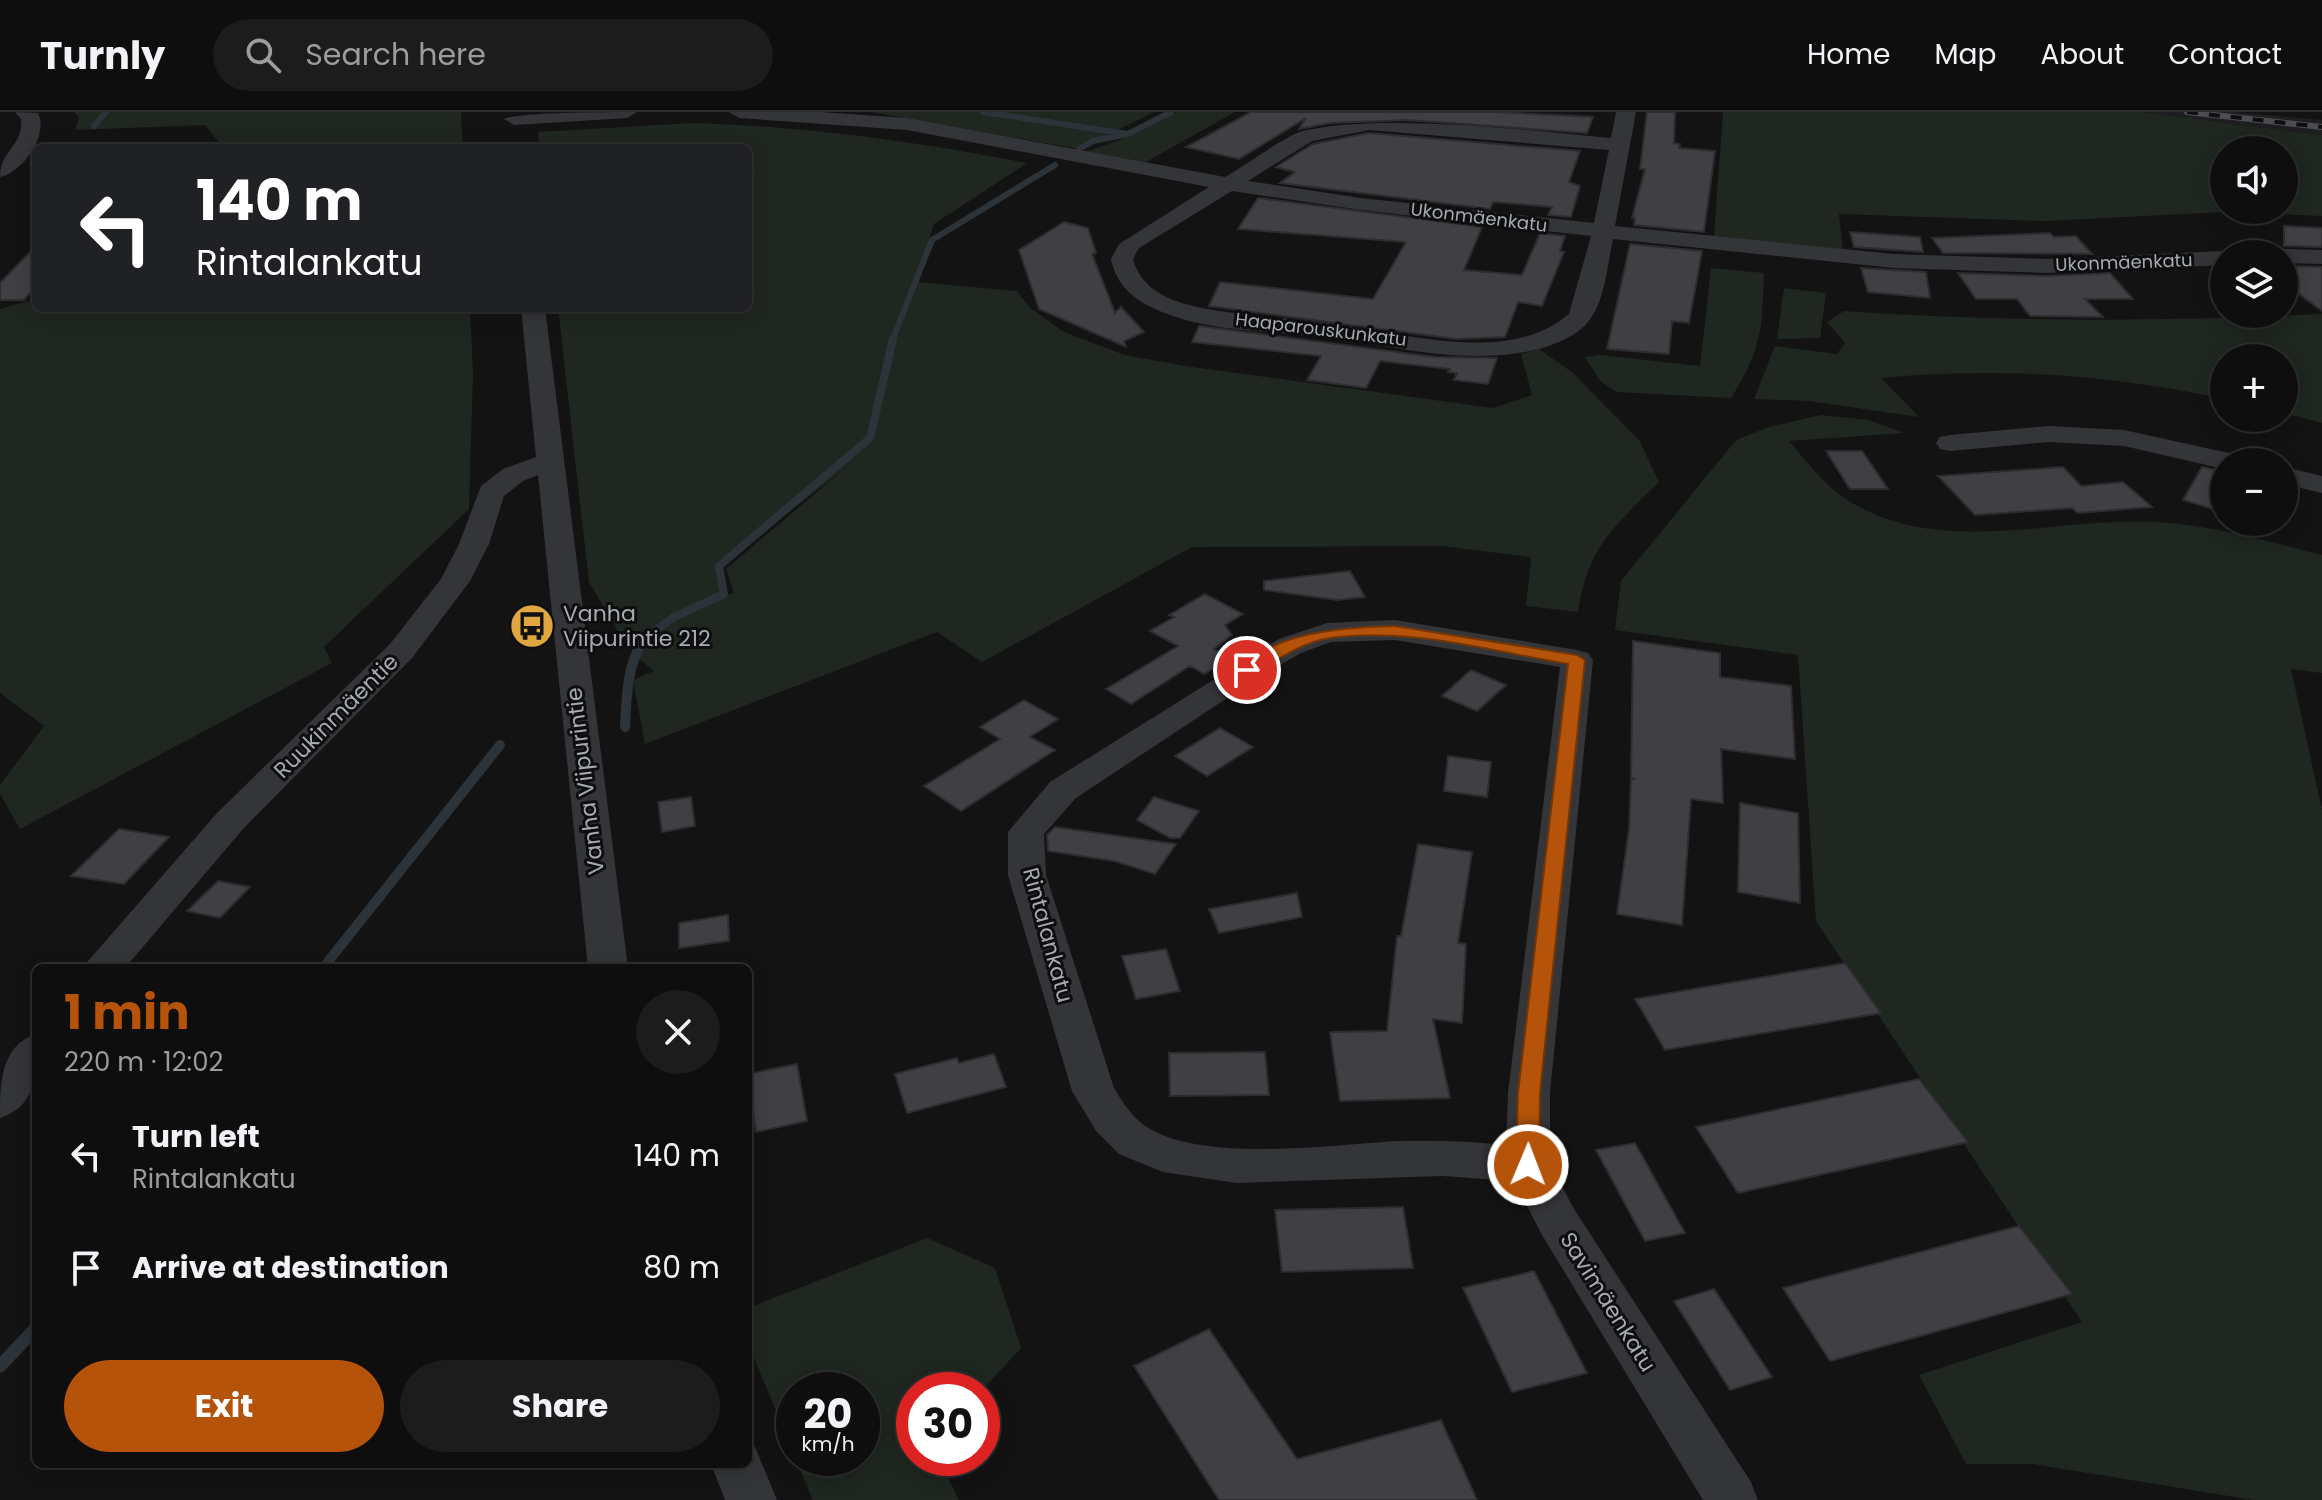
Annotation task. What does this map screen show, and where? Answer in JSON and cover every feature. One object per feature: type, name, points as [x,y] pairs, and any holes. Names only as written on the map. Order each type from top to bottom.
[{"type":"street","points":[[5,162],[34,130],[31,117],[25,112]]},
{"type":"street","points":[[514,123],[627,112]]},
{"type":"street","name":"Ukonmäenkatu","points":[[739,112],[907,124],[1229,184],[1361,204],[1794,252],[2046,266],[2210,259]]},
{"type":"street","points":[[1602,231],[1626,112]]},
{"type":"street","points":[[1229,184],[1305,137],[1348,124],[1404,124],[1619,145]]},
{"type":"street","name":"Haaparouskunkatu","points":[[1229,184],[1130,244],[1122,259],[1125,276],[1141,292],[1162,303],[1218,316],[1454,346],[1500,348],[1536,342],[1564,331],[1582,315],[1602,231]]},
{"type":"street","points":[[2298,256],[2322,257]]},
{"type":"street","name":"Vanha Viipurintie","points":[[533,312],[608,964]]},
{"type":"street","points":[[1950,443],[2049,434],[2124,438],[2210,457]]},
{"type":"street","name":"Ruukinmäentie","points":[[105,964],[230,821],[401,651],[455,581],[474,544],[491,492],[513,475],[549,462]]},
{"type":"street","points":[[2298,479],[2322,485]]},
{"type":"street","name":"Rintalankatu","points":[[1528,1165],[1433,1157],[1242,1165],[1176,1158],[1136,1142],[1110,1119],[1093,1091],[1027,875],[1026,832],[1063,790],[1247,670],[1290,646],[1327,633],[1395,630],[1577,660]]},
{"type":"street","name":"Savimäenkatu","points":[[1577,660],[1529,1093],[1528,1165],[1558,1222],[1732,1500]]},
{"type":"street","points":[[0,1101],[32,1056]]},
{"type":"street","points":[[739,1468],[751,1500]]},
{"type":"shaded area","points":[[74,112],[461,112],[463,144],[221,144],[205,125],[75,130],[79,117]]},
{"type":"shaded area","points":[[871,112],[1154,112],[1079,149]]},
{"type":"shaded area","points":[[1177,112],[1235,112],[1146,162],[1086,152],[1133,135]]},
{"type":"shaded area","points":[[1723,112],[2142,112],[2322,135],[2322,216],[2298,215],[2298,136],[2210,136],[2210,213],[2045,221],[1839,214],[1843,250],[1714,236]]},
{"type":"shaded area","points":[[2143,112],[2231,112],[2322,120],[2322,135]]},
{"type":"shaded area","points":[[694,123],[861,136],[1027,163],[934,224],[916,282],[1017,291],[1029,307],[1064,332],[1125,355],[1493,408],[1532,395],[1521,354],[1539,349],[1573,373],[1639,440],[1659,482],[1605,539],[1589,570],[1578,612],[1526,606],[1531,557],[1442,546],[1192,547],[982,662],[937,632],[645,744],[633,680],[654,671],[637,657],[651,629],[624,641],[589,582],[558,312],[752,312],[752,144],[540,144],[538,132]],"holes":[[[849,465],[726,569],[734,593],[707,602],[724,594],[720,566]]]},
{"type":"shaded area","points":[[1711,268],[1764,273],[1755,352],[1731,398],[1617,392],[1601,382],[1585,357],[1600,355],[1700,366]]},
{"type":"shaded area","points":[[1784,288],[1826,293],[1820,338],[1777,339]]},
{"type":"shaded area","points":[[32,300],[32,312],[470,312],[473,373],[469,509],[324,647],[332,663],[20,829],[0,794],[0,785],[44,726],[0,693],[0,309]]},
{"type":"shaded area","points":[[1844,311],[2083,320],[2210,318],[2210,328],[2298,328],[2298,315],[2322,314],[2322,423],[2298,417],[2298,344],[2210,344],[2210,396],[2096,378],[1968,373],[1881,378],[1919,417],[1809,401],[1754,399],[1775,346],[1837,354],[1845,343],[1827,322]]},
{"type":"shaded area","points":[[1821,415],[1869,420],[1904,433],[1789,441],[1832,488],[1849,501],[1884,518],[1922,528],[1999,531],[2155,522],[2210,528],[2210,536],[2247,536],[2322,555],[2322,673],[2291,669],[2322,810],[2322,1500],[2253,1500],[2033,1464],[1966,1464],[1919,1375],[2082,1322],[1816,921],[1798,655],[1615,630],[1621,581],[1736,440],[1769,427]]},
{"type":"shaded area","points":[[927,1238],[995,1268],[1021,1348],[999,1372],[896,1372],[896,1476],[947,1476],[959,1500],[813,1500],[803,1476],[880,1476],[880,1372],[776,1372],[776,1411],[752,1353],[752,1306]]},
{"type":"building","points":[[1251,112],[1494,112],[1593,117],[1587,133],[1408,120],[1330,123],[1299,129],[1306,118],[1239,159],[1186,147]]},
{"type":"building","points":[[1647,112],[1675,112],[1674,143],[1680,144],[1679,148],[1715,151],[1704,232],[1634,225],[1635,218],[1632,218],[1645,169],[1640,169]]},
{"type":"building","points":[[1369,133],[1580,151],[1569,182],[1580,186],[1571,217],[1548,215],[1552,207],[1493,202],[1490,209],[1280,183],[1295,172],[1276,167],[1313,144]]},
{"type":"building","points":[[1258,198],[1482,227],[1464,270],[1522,275],[1540,233],[1565,236],[1560,251],[1564,252],[1542,306],[1518,302],[1505,337],[1456,339],[1209,306],[1220,282],[1373,299],[1406,242],[1238,229]]},
{"type":"building","points":[[1064,222],[1088,228],[1096,253],[1092,254],[1115,313],[1121,307],[1144,332],[1124,341],[1126,347],[1039,309],[1019,250]]},
{"type":"building","points":[[2284,226],[2322,228],[2322,247],[2298,246],[2298,240],[2284,240]]},
{"type":"building","points":[[1850,232],[1920,237],[1923,252],[1854,247]]},
{"type":"building","points":[[2050,233],[2054,237],[2076,236],[2092,254],[1943,253],[1932,238]]},
{"type":"building","points":[[1630,244],[1702,251],[1689,323],[1672,321],[1669,354],[1607,349]]},
{"type":"building","points":[[32,250],[32,291],[24,300],[0,300],[0,283]]},
{"type":"building","points":[[2298,266],[2322,267],[2322,311],[2298,293]]},
{"type":"building","points":[[1861,268],[1926,272],[1930,298],[1868,292]]},
{"type":"building","points":[[1958,273],[2046,276],[2110,273],[2133,299],[2085,299],[2103,317],[2030,316],[2017,299],[1976,299]]},
{"type":"building","points":[[1199,326],[1435,357],[1497,358],[1488,384],[1454,380],[1457,373],[1448,372],[1450,369],[1380,361],[1366,388],[1307,380],[1321,356],[1192,342]]},
{"type":"building","points":[[1826,451],[1862,451],[1888,489],[1850,489]]},
{"type":"building","points":[[2063,467],[2081,486],[2123,482],[2152,507],[2078,513],[2072,508],[1975,515],[1938,476]]},
{"type":"building","points":[[2202,467],[2210,469],[2210,508],[2183,500]]},
{"type":"building","points":[[1350,571],[1365,597],[1337,600],[1264,590],[1264,581]]},
{"type":"building","points":[[1205,594],[1243,614],[1225,625],[1232,635],[1214,649],[1231,658],[1204,674],[1190,666],[1131,704],[1106,689],[1178,646],[1150,631],[1174,617],[1169,615]]},
{"type":"building","points":[[1633,641],[1720,653],[1720,677],[1791,686],[1795,759],[1721,749],[1723,803],[1691,799],[1682,925],[1617,914],[1629,829],[1631,779],[1634,779],[1631,777]]},
{"type":"building","points":[[1471,670],[1506,685],[1477,711],[1442,696]]},
{"type":"building","points":[[1024,700],[1058,719],[1030,737],[1055,750],[961,811],[924,786],[1000,739],[980,727]]},
{"type":"building","points":[[1220,728],[1253,747],[1207,776],[1175,756]]},
{"type":"building","points":[[1448,756],[1491,762],[1487,797],[1444,791]]},
{"type":"building","points":[[691,797],[695,826],[662,832],[658,802]]},
{"type":"building","points":[[1154,797],[1199,811],[1180,838],[1170,838],[1137,820]]},
{"type":"building","points":[[1740,803],[1798,813],[1800,903],[1738,892]]},
{"type":"building","points":[[1055,827],[1176,844],[1155,874],[1114,861],[1048,851],[1047,835]]},
{"type":"building","points":[[119,829],[169,837],[124,884],[71,876]]},
{"type":"building","points":[[1418,844],[1472,852],[1458,943],[1466,944],[1462,1023],[1433,1019],[1450,1098],[1340,1101],[1330,1032],[1387,1031],[1397,936],[1401,936]]},
{"type":"building","points":[[218,881],[250,887],[220,918],[187,911]]},
{"type":"building","points":[[1297,893],[1302,917],[1219,933],[1209,909]]},
{"type":"building","points":[[728,915],[729,941],[679,948],[679,923]]},
{"type":"building","points":[[1166,949],[1180,991],[1136,999],[1122,956]]},
{"type":"building","points":[[1845,963],[1881,1013],[1665,1050],[1635,999]]},
{"type":"building","points":[[1265,1052],[1269,1095],[1170,1096],[1169,1053]]},
{"type":"building","points":[[994,1054],[1006,1087],[907,1113],[895,1074],[957,1058],[959,1063]]},
{"type":"building","points":[[797,1064],[807,1121],[756,1132],[752,1073]]},
{"type":"building","points":[[1919,1079],[1968,1142],[1738,1193],[1696,1127]]},
{"type":"building","points":[[1635,1143],[1685,1233],[1645,1241],[1596,1150]]},
{"type":"building","points":[[1403,1207],[1413,1268],[1282,1272],[1275,1210]]},
{"type":"building","points":[[2019,1226],[2072,1294],[1830,1361],[1783,1288]]},
{"type":"building","points":[[1534,1271],[1587,1373],[1512,1392],[1463,1288]]},
{"type":"building","points":[[1714,1289],[1772,1377],[1730,1390],[1674,1301]]},
{"type":"building","points":[[1209,1329],[1297,1459],[1441,1420],[1477,1500],[1219,1500],[1134,1366]]},
{"type":"waterway","points":[[94,126],[106,112]]},
{"type":"waterway","points":[[983,112],[1128,134]]},
{"type":"waterway","points":[[1128,134],[1171,112]]},
{"type":"waterway","points":[[1079,149],[1093,141],[1128,134]]},
{"type":"waterway","points":[[892,341],[932,240],[1055,165]]},
{"type":"waterway","points":[[650,635],[674,617],[724,594],[719,566],[870,438],[893,339]]},
{"type":"waterway","points":[[625,727],[632,664],[650,635]]},
{"type":"waterway","points":[[326,964],[500,745]]},
{"type":"waterway","points":[[0,1366],[32,1332]]},
{"type":"railway","points":[[2187,112],[2322,127]]},
{"type":"place","name":"Vanha Viipurintie 212","points":[[532,626]]},
{"type":"route","points":[[1247,670],[1290,646],[1327,633],[1395,630],[1577,660],[1529,1093],[1528,1165]]}]
